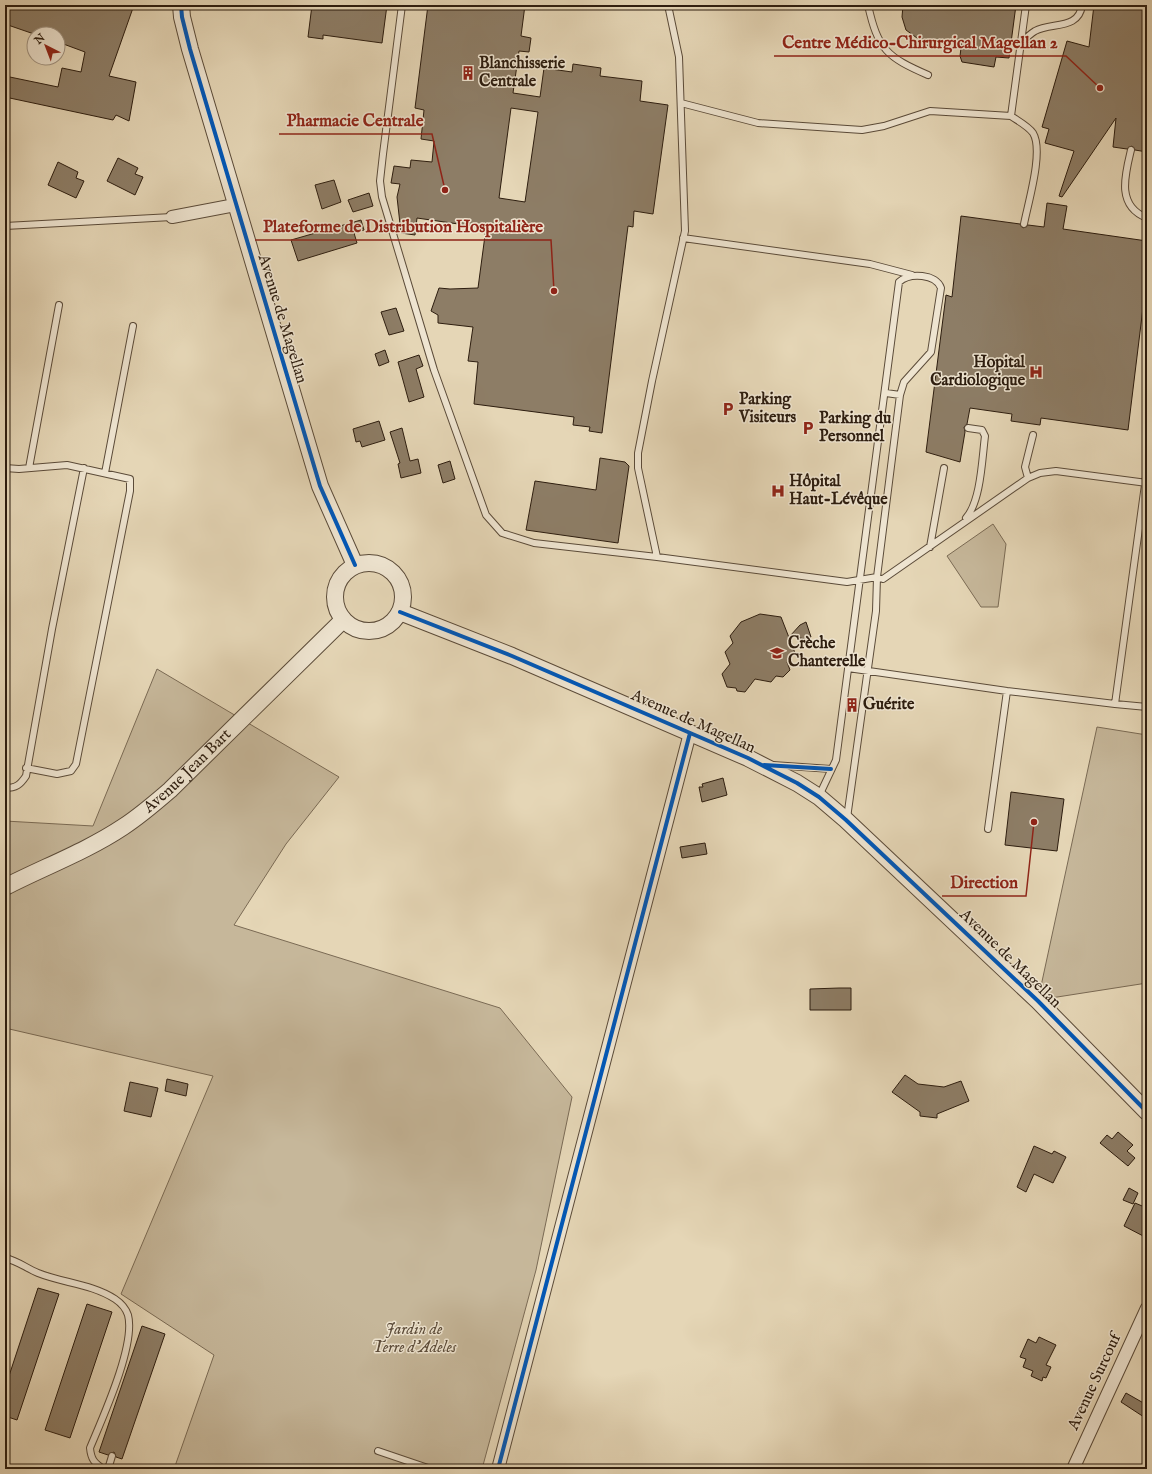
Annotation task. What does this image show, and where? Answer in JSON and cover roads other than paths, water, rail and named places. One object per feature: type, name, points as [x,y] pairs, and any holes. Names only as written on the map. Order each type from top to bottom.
[{"type":"street","name":"Avenue de Magellan","points":[[181,5],[182,17],[190,49],[235,205],[320,486],[355,565]]},
{"type":"street","points":[[172,217],[235,205]]},
{"type":"street","points":[[367,563],[379,564],[389,569],[397,578],[402,588],[403,600],[400,612],[394,621],[385,628],[374,631],[363,631],[352,627],[343,620],[337,611],[334,601],[335,590],[342,576],[355,565],[367,563]]},
{"type":"street","name":"Avenue de Magellan","points":[[400,612],[512,656],[690,733],[760,764],[797,783],[819,797],[846,820],[1038,1001],[1147,1112]]},
{"type":"street","name":"Avenue Jean Bart","points":[[5,887],[100,840],[123,827],[145,811],[170,790],[343,620]]},
{"type":"street","points":[[498,1469],[690,733]]},
{"type":"street","name":"Avenue Surcouf","points":[[1073,1469],[1147,1308]]},
{"type":"lane","points":[[402,5],[381,168],[380,181],[382,198],[434,370],[486,515],[502,533],[534,543],[657,557],[847,582],[860,581],[877,577],[883,579],[1028,478],[1040,473],[1056,471],[1146,483]]},
{"type":"lane","points":[[657,557],[638,468],[638,453],[652,381],[685,232],[679,58],[668,5]]},
{"type":"lane","points":[[868,5],[872,26],[879,42],[890,54],[908,66],[928,75]]},
{"type":"lane","points":[[1011,116],[1026,5]]},
{"type":"lane","points":[[1021,43],[1034,32],[1043,28],[1072,23],[1081,13],[1082,5]]},
{"type":"lane","points":[[681,103],[758,123],[862,130],[884,126],[930,111],[1011,116],[1032,132],[1038,144],[1024,224]]},
{"type":"lane","points":[[1131,150],[1124,179],[1125,191],[1129,203],[1135,212],[1147,218]]},
{"type":"lane","points":[[5,226],[172,217]]},
{"type":"lane","points":[[683,238],[870,264],[916,276],[935,279],[939,282],[941,288],[931,352],[904,382],[900,395],[877,577],[876,611],[846,820]]},
{"type":"lane","points":[[819,797],[836,760],[886,393],[899,282],[905,277],[916,276]]},
{"type":"lane","points":[[29,468],[59,305]]},
{"type":"lane","points":[[105,473],[133,326]]},
{"type":"lane","points":[[886,393],[900,395]]},
{"type":"lane","points":[[968,428],[982,430],[985,436],[975,502],[975,511],[982,510]]},
{"type":"lane","points":[[1028,478],[1026,467],[1033,435]]},
{"type":"lane","points":[[5,468],[19,469],[67,465],[130,479],[130,491],[76,764],[71,771],[56,774],[26,768]]},
{"type":"lane","points":[[5,788],[13,788],[21,784],[26,776],[26,768],[84,468]]},
{"type":"lane","points":[[930,547],[944,468]]},
{"type":"lane","points":[[1115,704],[1147,470]]},
{"type":"lane","points":[[958,527],[970,514],[975,502]]},
{"type":"lane","points":[[848,668],[1007,691],[1147,708]]},
{"type":"lane","points":[[988,829],[1007,691]]},
{"type":"lane","points":[[760,764],[831,769]]},
{"type":"lane","points":[[5,1258],[18,1261],[37,1272],[80,1285],[114,1298],[122,1305],[128,1316],[128,1333],[116,1388],[90,1448],[91,1458],[95,1464],[104,1469],[109,1466],[112,1456]]},
{"type":"lane","points":[[378,1451],[431,1469]]},
{"type":"place","name":"Blanchisserie Centrale","points":[[468,73]]},
{"type":"place","name":"Centre Médico-Chirurgical Magellan 2","points":[[1100,88]]},
{"type":"place","name":"Pharmacie Centrale","points":[[445,190]]},
{"type":"place","name":"Plateforme de Distribution Hospitalière","points":[[554,291]]},
{"type":"place","name":"Hopital Cardiologique","points":[[1036,372]]},
{"type":"place","name":"Parking Visiteurs","points":[[728,409]]},
{"type":"place","name":"Parking du Personnel","points":[[808,428]]},
{"type":"place","name":"Hôpital Haut-Lévêque","points":[[778,491]]},
{"type":"place","name":"Crèche Chanterelle","points":[[777,653]]},
{"type":"place","name":"Guérite","points":[[852,705]]},
{"type":"place","name":"Direction","points":[[1034,822]]},
{"type":"park label","name":"Jardin de Terre d'Adeles","points":[[414,1339]]}]
